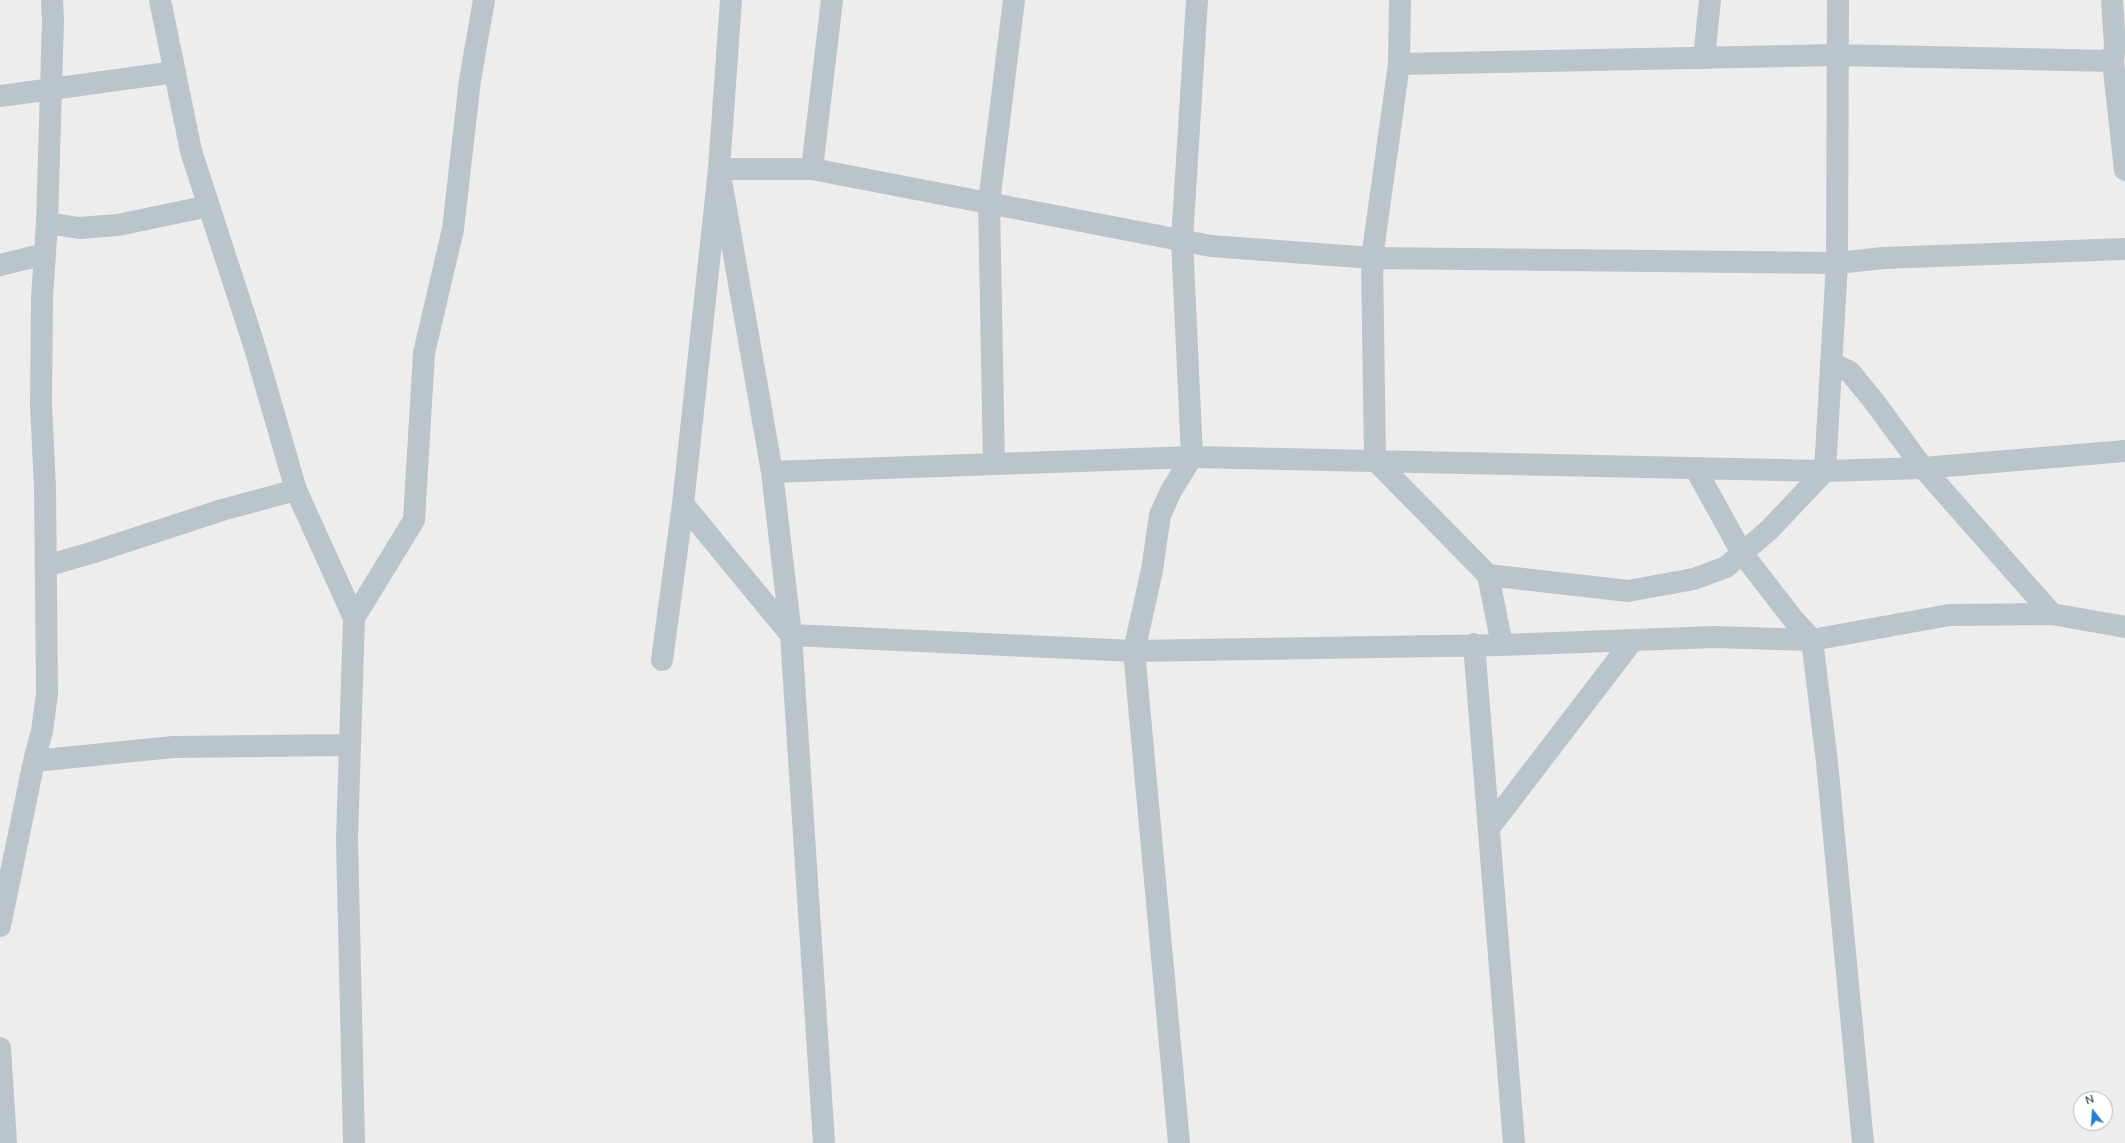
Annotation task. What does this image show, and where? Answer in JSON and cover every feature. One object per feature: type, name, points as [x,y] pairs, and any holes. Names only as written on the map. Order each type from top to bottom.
[{"type":"street","points":[[0,926],[34,761],[42,731],[47,694],[45,487],[41,405],[42,297],[47,223],[53,20],[52,0]]},
{"type":"street","points":[[160,0],[191,151],[254,345],[296,490],[354,618],[347,839],[354,1143]]},
{"type":"street","points":[[354,618],[414,520],[424,353],[453,229],[470,80],[484,0]]},
{"type":"street","points":[[662,660],[684,504],[719,169],[731,0]]},
{"type":"street","points":[[812,169],[832,0]]},
{"type":"street","points":[[994,464],[989,202],[1014,0]]},
{"type":"street","points":[[1179,1143],[1134,651],[1152,570],[1160,515],[1171,490],[1192,457],[1182,240],[1197,0]]},
{"type":"street","points":[[1400,0],[1399,64],[1372,258],[1375,460],[1488,575],[1502,645]]},
{"type":"street","points":[[1704,58],[1710,0]]},
{"type":"street","points":[[1488,575],[1628,591],[1694,580],[1726,567],[1769,530],[1825,470],[1837,263],[1838,0]]},
{"type":"street","points":[[2112,0],[2125,170]]},
{"type":"street","points":[[1399,64],[2117,50]]},
{"type":"street","points":[[0,96],[175,72]]},
{"type":"street","points":[[719,169],[812,169],[1211,246],[1372,258],[1837,263],[1884,258],[2125,250]]},
{"type":"street","points":[[719,169],[772,472],[791,635],[824,1143]]},
{"type":"street","points":[[47,223],[79,228],[118,225],[209,206]]},
{"type":"street","points":[[0,265],[45,254]]},
{"type":"street","points":[[1831,363],[1850,372],[1873,400],[1923,468],[2052,614]]},
{"type":"street","points":[[772,472],[1192,457],[1825,470],[1923,468],[2125,450]]},
{"type":"street","points":[[1695,468],[1742,553],[1793,619],[1812,640],[1827,762],[1863,1143]]},
{"type":"street","points":[[46,566],[91,553],[222,510],[296,490]]},
{"type":"street","points":[[684,504],[791,635],[1134,651],[1474,644],[1502,645],[1714,637],[1812,640],[1949,615],[2052,614],[2125,627]]},
{"type":"street","points":[[1489,828],[1633,640]]},
{"type":"street","points":[[1474,644],[1514,1143]]},
{"type":"street","points":[[34,761],[173,747],[350,745]]},
{"type":"street","points":[[0,1048],[6,1143]]}]
